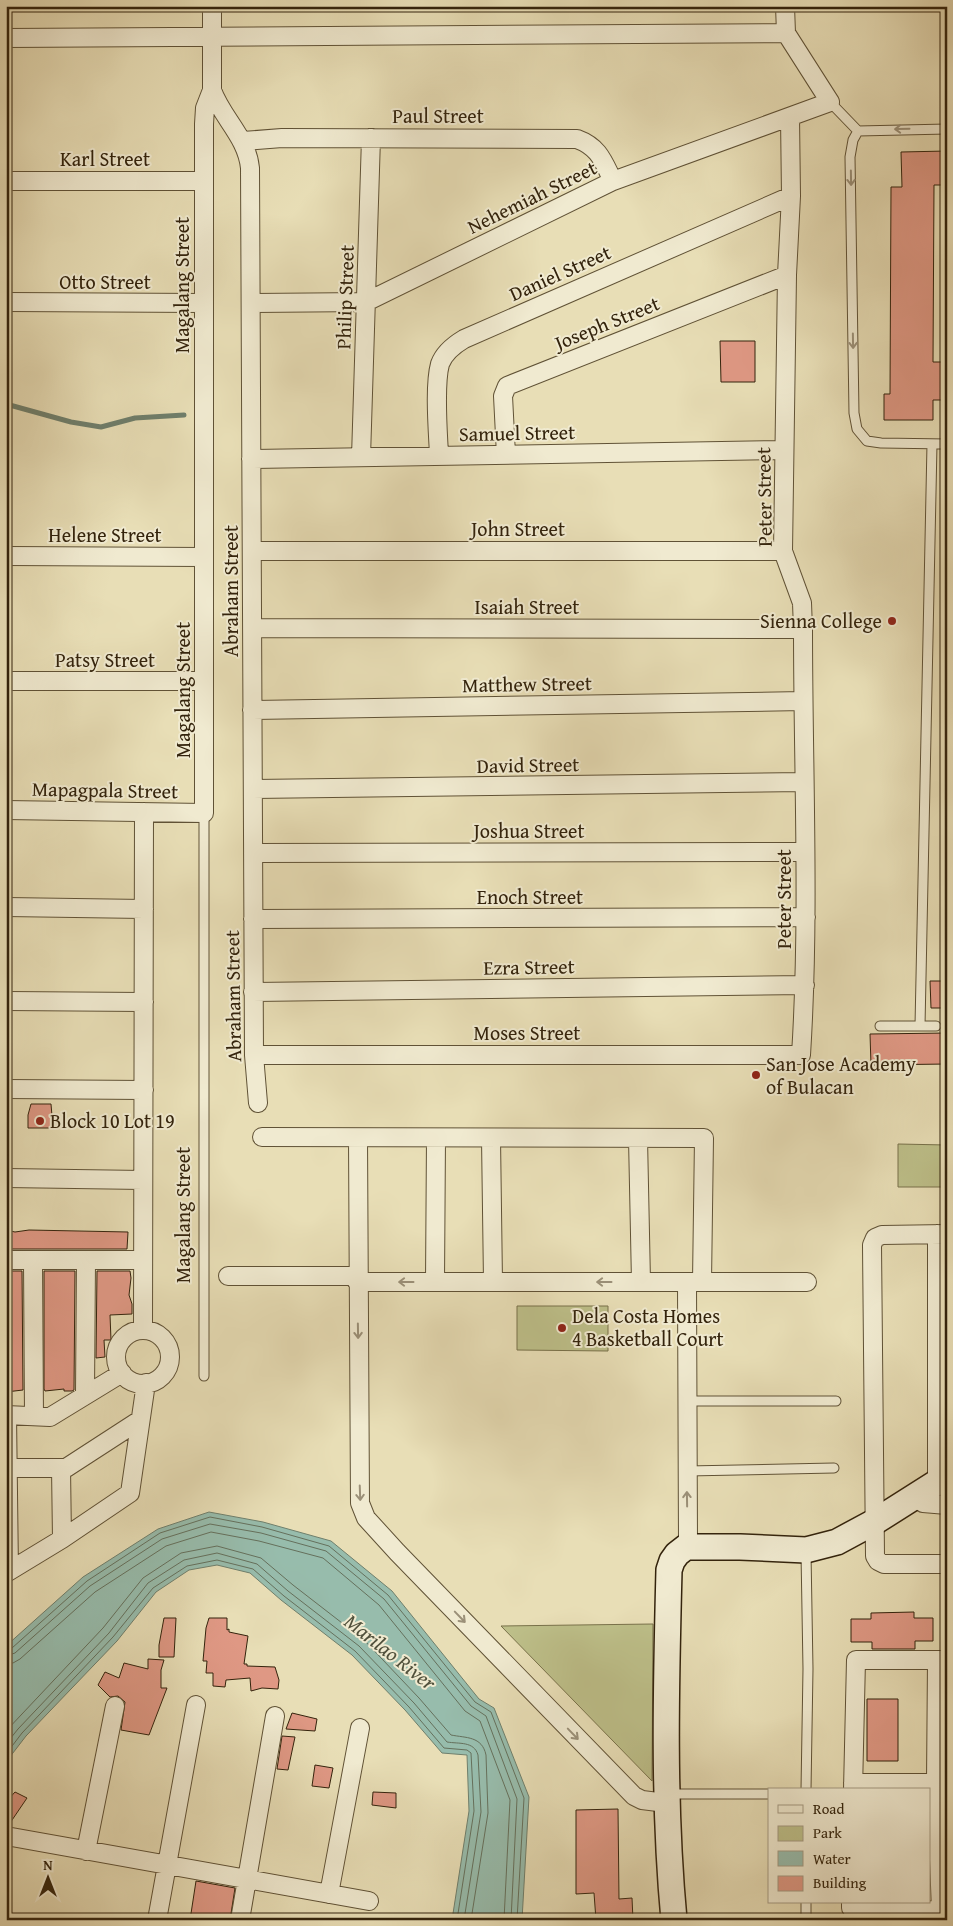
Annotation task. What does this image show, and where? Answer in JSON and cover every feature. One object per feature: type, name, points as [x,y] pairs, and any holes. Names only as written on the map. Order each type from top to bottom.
[{"type":"street","name":"Magalang Street","points":[[204,813],[204,116],[212,90],[212,6]]},
{"type":"street","points":[[785,6],[786,33],[830,102]]},
{"type":"street","points":[[6,38],[786,33]]},
{"type":"street","name":"Abraham Street","points":[[212,90],[221,110],[243,141],[247,150],[250,168],[253,992],[254,1055],[258,1103]]},
{"type":"street","name":"Nehemiah Street","points":[[251,303],[366,302],[612,180],[830,102]]},
{"type":"street","name":"Peter Street","points":[[790,117],[784,550],[802,603],[803,629],[806,917],[801,1055]]},
{"type":"street","name":"Paul Street","points":[[243,141],[282,138],[577,139],[594,148],[612,180]]},
{"type":"street","name":"Philip Street","points":[[361,457],[372,138]]},
{"type":"street","name":"Karl Street","points":[[6,181],[204,180]]},
{"type":"street","name":"Daniel Street","points":[[439,456],[438,380],[440,363],[450,349],[464,338],[790,196]]},
{"type":"street","name":"Joseph Street","points":[[506,455],[503,396],[507,386],[787,274]]},
{"type":"street","name":"Otto Street","points":[[6,302],[204,303]]},
{"type":"street","name":"Samuel Street","points":[[251,458],[784,450]]},
{"type":"street","name":"John Street","points":[[252,550],[784,550]]},
{"type":"street","name":"Helene Street","points":[[6,556],[204,557]]},
{"type":"street","name":"Isaiah Street","points":[[252,628],[803,629]]},
{"type":"street","name":"Patsy Street","points":[[6,681],[204,681]]},
{"type":"street","name":"Matthew Street","points":[[252,710],[803,701]]},
{"type":"street","name":"David Street","points":[[252,790],[804,782]]},
{"type":"street","name":"Mapagpala Street","points":[[6,810],[204,813]]},
{"type":"street","points":[[143,1330],[144,812]]},
{"type":"street","name":"Joshua Street","points":[[253,853],[805,852]]},
{"type":"street","points":[[6,907],[144,909]]},
{"type":"street","name":"Enoch Street","points":[[253,919],[806,917]]},
{"type":"street","name":"Ezra Street","points":[[253,992],[805,985]]},
{"type":"street","points":[[6,1001],[144,1002]]},
{"type":"street","name":"Moses Street","points":[[254,1055],[801,1055]]},
{"type":"street","points":[[6,1089],[144,1090]]},
{"type":"street","points":[[262,1137],[704,1138],[688,1401],[688,1543],[686,1548]]},
{"type":"street","points":[[358,1138],[357,1279],[360,1491],[362,1511],[396,1552],[634,1796],[642,1800],[666,1798]]},
{"type":"street","points":[[435,1282],[436,1138]]},
{"type":"street","points":[[491,1138],[493,1282]]},
{"type":"street","points":[[638,1138],[641,1282]]},
{"type":"street","points":[[6,1178],[143,1180]]},
{"type":"street","points":[[674,1920],[666,1798],[666,1669],[669,1570],[672,1561],[677,1554],[686,1548],[740,1547],[806,1550],[837,1542],[876,1521],[942,1479],[942,1234],[882,1234],[875,1238],[872,1245],[876,1521],[876,1556],[878,1561],[884,1564],[947,1564]]},
{"type":"street","points":[[6,1260],[143,1260]]},
{"type":"street","points":[[33,1260],[34,1416]]},
{"type":"street","points":[[85,1394],[86,1260]]},
{"type":"street","points":[[228,1276],[435,1282],[807,1282]]},
{"type":"street","points":[[143,1330],[151,1331],[164,1340],[170,1355],[169,1363],[161,1377],[146,1383],[129,1379],[122,1373],[117,1359],[119,1345],[129,1334],[143,1330]]},
{"type":"street","points":[[122,1373],[50,1417],[6,1415],[8,1569],[62,1539],[130,1493],[146,1383]]},
{"type":"street","points":[[7,1468],[66,1468],[140,1420]]},
{"type":"street","points":[[61,1468],[62,1539]]},
{"type":"street","points":[[914,1496],[923,1503],[947,1505]]},
{"type":"street","points":[[851,1904],[851,1908],[944,1911],[941,1783],[942,1660],[856,1660],[853,1786],[941,1783]]},
{"type":"street","points":[[157,1920],[196,1705]]},
{"type":"street","points":[[86,1851],[115,1706]]},
{"type":"street","points":[[240,1920],[275,1716]]},
{"type":"street","points":[[329,1894],[360,1728]]},
{"type":"street","points":[[6,1836],[369,1900]]},
{"type":"lane","points":[[830,102],[858,131],[947,129]]},
{"type":"lane","points":[[858,131],[853,140],[850,157],[854,413],[857,429],[867,441],[947,444]]},
{"type":"lane","points":[[920,1026],[932,444]]},
{"type":"lane","name":"Magalang Street","points":[[204,813],[204,1376]]},
{"type":"lane","points":[[880,1026],[936,1026]]},
{"type":"lane","points":[[688,1401],[836,1401]]},
{"type":"lane","points":[[688,1471],[834,1468]]},
{"type":"lane","points":[[806,1550],[808,1669],[806,1788]]},
{"type":"lane","points":[[666,1798],[768,1794]]},
{"type":"lane","points":[[806,1904],[806,1920]]},
{"type":"green space","points":[[898,1144],[947,1145],[947,1187],[898,1187]]},
{"type":"green space","name":"Dela Costa Homes 4 Basketball Court","points":[[517,1306],[608,1306],[608,1351],[517,1350]]},
{"type":"green space","points":[[653,1624],[652,1781],[501,1626]]},
{"type":"water","name":"Marilao River","points":[[209,1512],[263,1522],[331,1541],[392,1591],[479,1699],[494,1708],[529,1797],[522,1920],[452,1920],[469,1811],[467,1755],[442,1753],[405,1710],[352,1655],[281,1600],[250,1573],[217,1565],[189,1570],[156,1592],[117,1641],[26,1736],[6,1762],[6,1646],[83,1577],[158,1529]]},
{"type":"building","points":[[947,151],[947,185],[934,185],[933,362],[947,362],[947,400],[933,400],[933,420],[884,420],[884,394],[890,394],[891,187],[902,187],[901,152]]},
{"type":"building","points":[[720,341],[755,341],[755,382],[721,382]]},
{"type":"building","points":[[930,981],[947,981],[947,1008],[931,1008]]},
{"type":"building","points":[[947,1033],[947,1064],[871,1065],[870,1034]]},
{"type":"building","name":"Block 10 Lot 19","points":[[31,1104],[51,1104],[53,1128],[28,1128],[28,1115]]},
{"type":"building","points":[[6,1230],[15,1232],[29,1230],[128,1232],[127,1249],[6,1249]]},
{"type":"building","points":[[6,1271],[22,1271],[23,1390],[6,1392]]},
{"type":"building","points":[[44,1271],[75,1271],[74,1390],[72,1391],[64,1391],[64,1389],[45,1391],[44,1389]]},
{"type":"building","points":[[97,1271],[130,1271],[129,1295],[132,1304],[132,1314],[110,1315],[111,1340],[104,1340],[105,1357],[96,1358]]},
{"type":"building","points":[[914,1612],[914,1618],[933,1618],[933,1641],[915,1641],[915,1649],[872,1649],[872,1642],[851,1642],[851,1619],[871,1619],[871,1613]]},
{"type":"building","points":[[164,1618],[176,1618],[174,1657],[159,1657],[159,1645]]},
{"type":"building","points":[[209,1618],[227,1618],[227,1630],[229,1629],[229,1632],[248,1636],[244,1664],[247,1664],[247,1666],[275,1667],[279,1680],[278,1689],[262,1688],[251,1691],[250,1678],[226,1680],[225,1687],[213,1686],[213,1673],[206,1673],[207,1661],[203,1661],[206,1628]]},
{"type":"building","points":[[148,1659],[164,1660],[161,1670],[161,1688],[167,1688],[149,1735],[121,1730],[125,1702],[118,1696],[110,1697],[98,1685],[105,1672],[119,1678],[124,1663],[148,1669]]},
{"type":"building","points":[[867,1699],[898,1699],[898,1761],[867,1761]]},
{"type":"building","points":[[292,1713],[317,1719],[315,1731],[286,1729]]},
{"type":"building","points":[[282,1736],[295,1737],[288,1770],[277,1769]]},
{"type":"building","points":[[315,1765],[333,1768],[329,1788],[312,1786]]},
{"type":"building","points":[[15,1792],[27,1798],[8,1826],[6,1826],[6,1802]]},
{"type":"building","points":[[373,1792],[396,1793],[396,1808],[372,1805]]},
{"type":"building","points":[[618,1809],[619,1899],[632,1898],[633,1920],[596,1920],[594,1893],[576,1894],[576,1810]]},
{"type":"building","points":[[196,1881],[235,1888],[230,1920],[190,1920]]},
{"type":"waterway","points":[[6,404],[71,422],[101,427],[135,418],[184,415]]},
{"type":"place","name":"Sienna College","points":[[892,621]]},
{"type":"place","name":"San Jose Academy of Bulacan","points":[[756,1075]]},
{"type":"place","name":"Block 10 Lot 19","points":[[40,1121]]},
{"type":"place","name":"Dela Costa Homes 4 Basketball Court","points":[[562,1328]]}]
